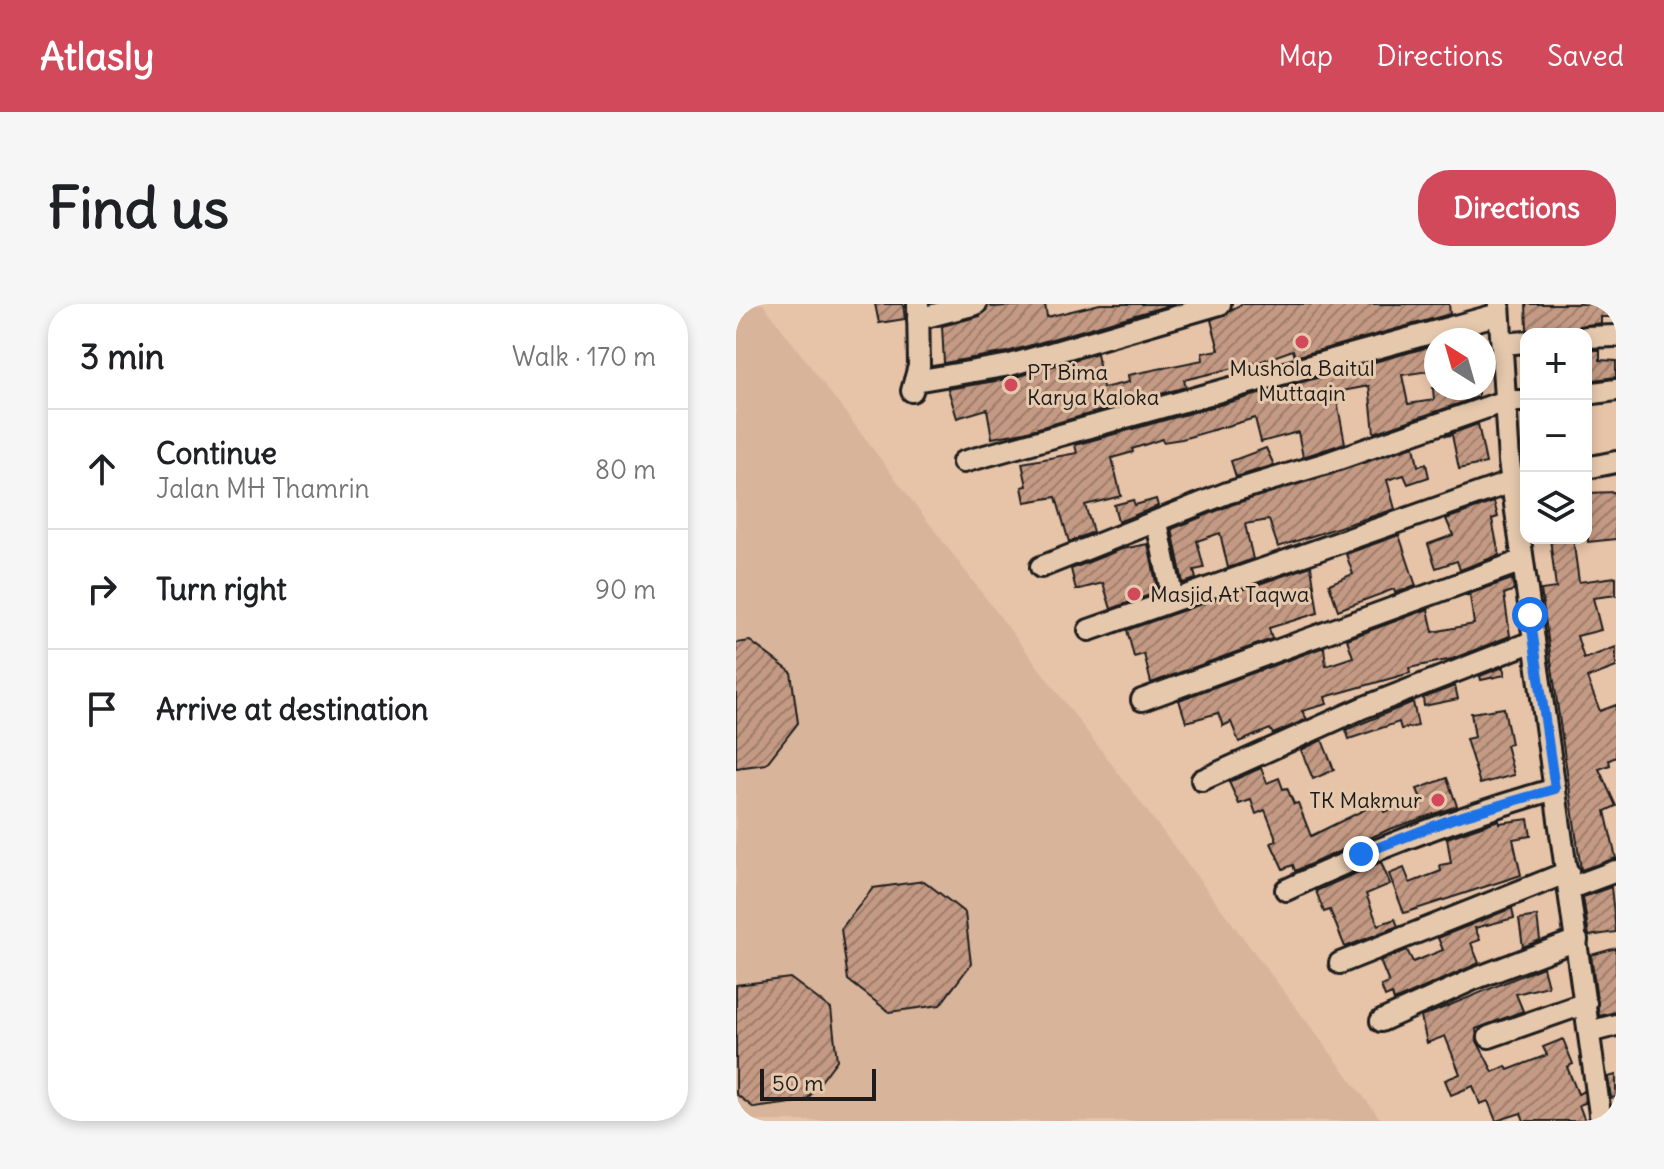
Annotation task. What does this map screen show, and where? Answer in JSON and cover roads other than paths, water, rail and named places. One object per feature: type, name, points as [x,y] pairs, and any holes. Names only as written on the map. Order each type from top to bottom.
[{"type":"street","points":[[976,304],[918,312],[919,366],[913,388],[1010,365],[1220,304]]},
{"type":"street","points":[[963,462],[1499,309],[1505,401],[1519,478],[1522,561],[1589,1032],[1605,1113]]},
{"type":"street","points":[[1592,337],[1616,336]]},
{"type":"street","points":[[1503,344],[1520,343]]},
{"type":"street","points":[[1592,393],[1616,390]]},
{"type":"street","points":[[1041,567],[1227,493],[1505,401],[1520,401]]},
{"type":"street","points":[[1592,467],[1616,462]]},
{"type":"street","points":[[1089,630],[1344,543],[1519,478]]},
{"type":"street","points":[[1157,523],[1173,600]]},
{"type":"street","points":[[1142,700],[1522,561]]},
{"type":"street","points":[[1202,780],[1362,708],[1534,641]]},
{"type":"street","points":[[1286,890],[1361,854],[1452,819],[1555,789]]},
{"type":"street","points":[[1340,963],[1569,880],[1616,871]]},
{"type":"street","points":[[1381,1021],[1474,979],[1577,940]]},
{"type":"street","points":[[1489,1037],[1586,1003]]},
{"type":"street","points":[[1589,1032],[1616,1025]]},
{"type":"place","name":"Mushola Baitul Muttaqin","points":[[1302,342]]},
{"type":"place","name":"PT Bima Karya Kaloka","points":[[1011,385]]},
{"type":"place","name":"Masjid At Taqwa","points":[[1134,594]]},
{"type":"place","name":"TK Makmur","points":[[1438,800]]}]
